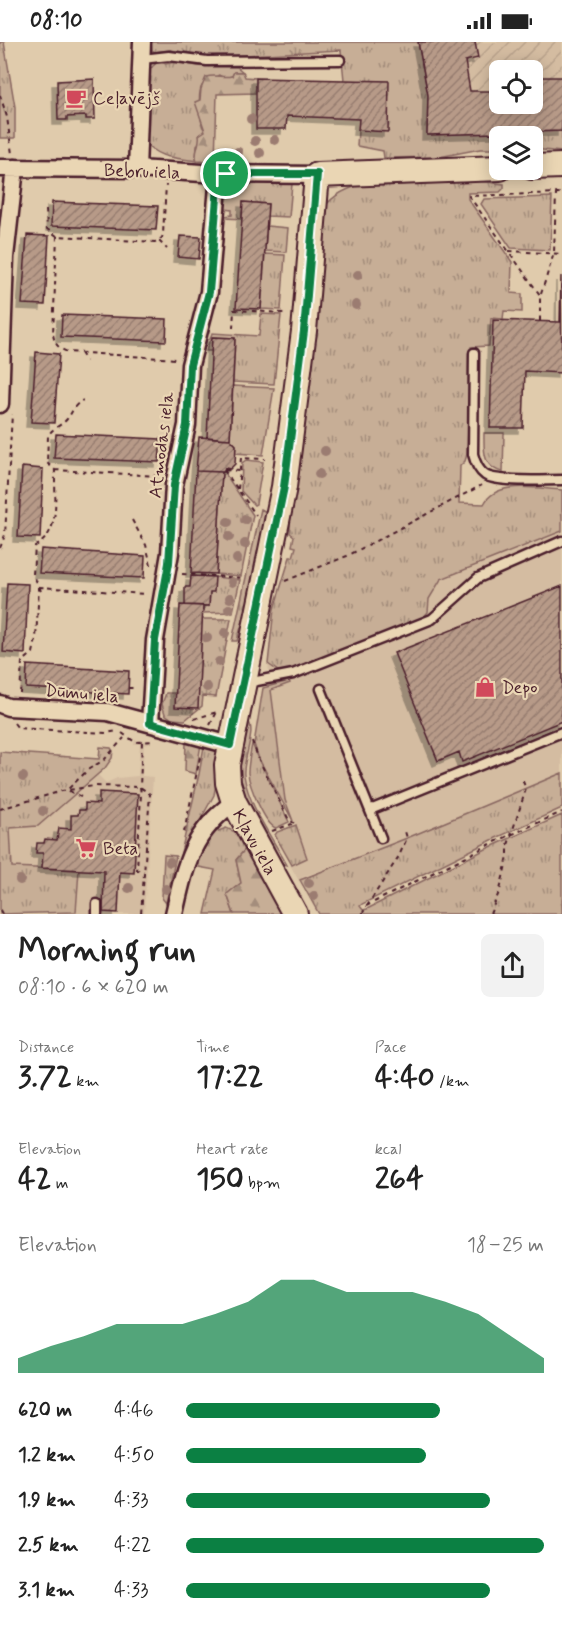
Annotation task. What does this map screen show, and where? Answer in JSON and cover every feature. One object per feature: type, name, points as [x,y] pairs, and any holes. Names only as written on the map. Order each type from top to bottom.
[{"type":"street","points":[[136,169],[142,50]]},
{"type":"street","points":[[543,167],[562,166]]},
{"type":"street","points":[[0,404],[2,257],[8,168]]},
{"type":"street","name":"Bebru iela","points":[[8,168],[136,169],[219,174],[317,174],[489,168]]},
{"type":"street","name":"Atmodas iela","points":[[150,723],[155,640],[169,563],[174,485],[187,425],[190,365],[209,292],[219,174]]},
{"type":"street","name":"Kļavu iela","points":[[295,914],[234,802],[227,774],[240,742],[244,684],[284,487],[304,331],[317,174]]},
{"type":"street","name":"Dūmu iela","points":[[0,704],[8,707],[108,712],[203,738],[240,742]]},
{"type":"street","points":[[174,914],[187,860],[194,845],[214,818],[234,802]]},
{"type":"lane","points":[[142,50],[207,61],[340,60]]},
{"type":"lane","points":[[474,353],[473,454],[478,469],[495,478],[562,480]]},
{"type":"lane","points":[[244,684],[293,674],[432,619],[478,578],[562,541]]},
{"type":"lane","points":[[321,689],[381,838]]},
{"type":"lane","points":[[370,810],[562,732]]},
{"type":"lane","points":[[97,904],[97,914]]},
{"type":"path","points":[[0,95],[7,117],[8,168]]},
{"type":"path","points":[[159,241],[163,234],[167,171]]},
{"type":"path","points":[[540,321],[540,295],[554,253],[556,194]]},
{"type":"path","points":[[540,295],[469,196],[562,194]]},
{"type":"path","points":[[46,210],[47,229],[57,236],[159,241]]},
{"type":"path","points":[[556,211],[562,211]]},
{"type":"path","points":[[164,219],[169,219]]},
{"type":"path","points":[[555,232],[562,232]]},
{"type":"path","points":[[57,236],[54,339],[64,351],[175,359],[183,354],[186,344],[195,345]]},
{"type":"path","points":[[159,241],[167,249]]},
{"type":"path","points":[[509,251],[562,254]]},
{"type":"path","points":[[233,328],[234,310],[284,313]]},
{"type":"path","points":[[81,353],[86,361]]},
{"type":"path","points":[[59,478],[55,470],[47,463],[50,432],[64,422],[74,406],[83,400]]},
{"type":"path","points":[[238,489],[241,458],[265,459]]},
{"type":"path","points":[[55,470],[160,476],[166,474],[170,468],[178,468]]},
{"type":"path","points":[[54,522],[55,470]]},
{"type":"path","points":[[240,471],[225,470],[256,514]]},
{"type":"path","points":[[280,584],[347,556],[495,478]]},
{"type":"path","points":[[43,596],[33,574],[35,546],[48,537],[58,515]]},
{"type":"path","points":[[132,520],[146,545],[152,568]]},
{"type":"path","points":[[180,570],[180,574],[244,578]]},
{"type":"path","points":[[39,587],[151,593]]},
{"type":"path","points":[[20,700],[22,662],[33,653],[36,639],[39,587]]},
{"type":"path","points":[[36,639],[41,635]]},
{"type":"path","points":[[128,688],[141,688]]},
{"type":"path","points":[[183,838],[203,738],[217,712],[186,722]]},
{"type":"path","points":[[12,720],[18,728],[107,733],[119,731],[135,742],[158,741]]},
{"type":"path","points":[[67,790],[89,769],[104,760],[124,738]]},
{"type":"path","points":[[142,742],[137,870],[144,871]]},
{"type":"path","points":[[240,742],[259,760],[290,820],[294,823],[271,832]]},
{"type":"path","points":[[490,914],[500,890],[511,834],[526,789],[522,779]]},
{"type":"path","points":[[0,809],[67,790],[94,786],[140,787],[150,794],[141,914]]},
{"type":"path","points":[[67,790],[81,797]]},
{"type":"path","points":[[366,906],[511,834],[562,812]]},
{"type":"path","points":[[362,914],[399,856],[407,838],[404,828]]},
{"type":"shaded area","points":[[418,42],[562,42],[562,131],[543,132],[543,126],[489,126],[489,133],[427,135]]},
{"type":"shaded area","points":[[562,531],[562,773],[407,838],[303,877],[299,881],[290,865],[305,859],[306,852],[285,800],[268,664],[273,667],[428,612],[429,599],[441,579]]},
{"type":"shaded area","name":"Beta","points":[[135,740],[150,741],[149,744],[144,745],[142,776],[153,777],[144,914],[75,914],[79,870],[12,867],[10,828],[38,826],[98,775],[106,783],[117,778],[138,776],[140,744],[134,744]]},
{"type":"green space","points":[[0,42],[4,42],[15,107],[15,138],[0,138]]},
{"type":"green space","points":[[151,42],[418,42],[428,95],[427,135],[489,133],[489,149],[439,157],[384,158],[383,151],[357,146],[358,130],[388,131],[344,80],[341,50],[208,57],[171,50],[155,52],[152,50]]},
{"type":"green space","points":[[159,61],[166,64],[175,62],[198,66],[237,67],[243,72],[234,72],[232,76],[224,78],[219,75],[202,86],[200,109],[205,131],[197,146],[197,161],[162,155],[150,148],[146,142],[148,72]]},
{"type":"green space","points":[[234,72],[243,72],[245,77],[256,78],[256,93],[217,94],[215,160],[212,162],[197,161],[199,135],[205,131],[195,102],[200,100],[201,89],[206,77],[232,76]]},
{"type":"green space","points":[[562,131],[562,152],[543,150],[543,132]]},
{"type":"green space","points":[[451,178],[504,184],[500,192],[468,193],[468,199],[512,262],[511,293],[522,294],[522,312],[504,311],[503,319],[491,318],[489,346],[471,347],[467,454],[460,466],[459,503],[484,504],[490,496],[508,488],[530,487],[562,490],[562,531],[441,579],[429,599],[428,612],[423,618],[286,672],[278,671],[268,664],[274,609],[290,557],[293,557],[296,547],[292,546],[294,536],[290,533],[291,492],[324,208],[334,197],[364,184],[400,179]]},
{"type":"green space","points":[[227,184],[292,184],[289,217],[267,216],[268,204],[243,202],[242,219],[225,218],[225,216],[232,215],[232,210],[225,209]]},
{"type":"green space","points":[[552,197],[550,250],[511,248],[481,204],[484,199]]},
{"type":"green space","points":[[267,226],[288,228],[286,252],[265,251]]},
{"type":"green space","points":[[265,254],[285,255],[281,310],[261,309]]},
{"type":"green space","points":[[261,314],[281,315],[274,384],[233,382],[235,338],[213,337],[212,351],[206,351],[212,333],[259,336]]},
{"type":"green space","points":[[233,386],[274,388],[263,455],[235,453],[236,445],[230,439]]},
{"type":"green space","points":[[484,433],[504,433],[503,472],[491,467],[488,462],[484,452]]},
{"type":"green space","points":[[246,460],[263,462],[254,505],[241,491],[242,463]]},
{"type":"green space","points":[[222,472],[253,515],[241,576],[216,574]]},
{"type":"green space","points":[[261,509],[268,513],[252,590],[237,641],[232,641]]},
{"type":"green space","points":[[215,577],[240,580],[233,612],[203,613],[203,606],[209,606],[210,592]]},
{"type":"green space","points":[[202,619],[231,619],[216,697],[203,696],[202,706],[185,720],[172,719],[165,714],[162,704],[166,693],[176,693]]},
{"type":"green space","points":[[289,681],[290,683],[271,690],[285,800],[293,821],[259,759],[254,744],[263,688]]},
{"type":"green space","points":[[248,721],[251,732],[244,769],[246,786],[262,822],[287,865],[278,862],[247,807],[236,776]]},
{"type":"green space","points":[[205,741],[217,750],[218,754],[218,773],[214,795],[180,857],[199,774]]},
{"type":"green space","points":[[186,742],[201,744],[196,774],[185,771]]},
{"type":"green space","points":[[252,744],[289,822],[276,828],[267,820],[254,795],[249,779],[248,766]]},
{"type":"green space","points":[[100,747],[111,748],[113,751],[112,758],[105,768],[38,826],[10,828],[12,867],[79,870],[76,912],[0,914],[0,752],[99,759]]},
{"type":"green space","points":[[562,773],[562,808],[496,838],[360,906],[363,910],[367,909],[486,849],[562,815],[562,914],[319,914],[300,880],[407,838]]},
{"type":"green space","points":[[296,825],[307,858],[292,865],[275,835],[277,832]]},
{"type":"green space","points":[[226,828],[238,833],[247,847],[236,860],[241,883],[227,894],[234,914],[205,914],[215,870],[199,867],[197,859],[213,833]]},
{"type":"green space","points":[[247,847],[281,914],[234,914],[227,894],[241,883],[236,860]]},
{"type":"green space","points":[[164,855],[176,856],[166,903],[162,898]]},
{"type":"building","points":[[418,42],[475,42],[478,58],[465,61],[470,91],[489,91],[489,114],[543,114],[543,77],[562,77],[562,131],[543,132],[543,126],[489,126],[489,133],[427,135],[428,95]]},
{"type":"building","points":[[256,78],[389,81],[388,132],[358,130],[359,119],[287,116],[286,129],[256,129]]},
{"type":"building","name":"Ceļavējš","points":[[94,79],[95,119],[86,119],[86,116],[58,120],[57,81]]},
{"type":"building","points":[[52,202],[158,206],[156,230],[51,226]]},
{"type":"building","points":[[243,202],[268,204],[261,309],[236,308]]},
{"type":"building","points":[[27,235],[49,236],[45,305],[22,304]]},
{"type":"building","points":[[180,236],[201,237],[199,259],[178,257]]},
{"type":"building","points":[[561,276],[562,373],[525,371],[523,428],[490,428],[493,320],[560,322]]},
{"type":"building","points":[[62,315],[167,319],[166,341],[61,337]]},
{"type":"building","points":[[212,337],[235,338],[230,439],[207,437]]},
{"type":"building","points":[[36,352],[59,354],[54,423],[31,422]]},
{"type":"building","points":[[56,434],[161,439],[159,462],[54,458]]},
{"type":"building","points":[[199,437],[230,439],[236,445],[235,464],[230,469],[225,468],[224,472],[196,471]]},
{"type":"building","points":[[22,467],[43,469],[40,538],[18,537]]},
{"type":"building","points":[[196,471],[222,472],[216,574],[191,573]]},
{"type":"building","points":[[41,549],[145,556],[144,578],[39,573]]},
{"type":"building","points":[[191,576],[215,577],[214,592],[210,592],[209,606],[185,605],[185,587],[190,587]]},
{"type":"building","points":[[7,583],[28,584],[25,654],[3,652]]},
{"type":"building","name":"Depo","points":[[562,586],[562,721],[462,762],[459,752],[438,761],[394,653]]},
{"type":"building","points":[[180,605],[203,606],[198,708],[175,707]]},
{"type":"building","points":[[27,665],[129,671],[128,694],[26,688]]},
{"type":"building","name":"Beta","points":[[99,792],[138,794],[134,873],[120,872],[118,913],[103,912],[104,871],[42,868],[43,853],[36,853],[37,843],[44,843],[45,839],[57,840],[59,828],[71,829],[71,815],[78,815],[79,810],[85,810],[85,803],[99,804]]},
{"type":"place","name":"Ceļavējš","points":[[76,98]]},
{"type":"place","name":"Depo","points":[[485,687]]},
{"type":"place","name":"Beta","points":[[86,848]]},
{"type":"route","points":[[219,174],[226,174],[317,174],[304,331],[284,487],[230,745],[150,723],[155,640],[169,563],[174,485],[187,425],[190,365],[209,292],[219,174]]}]
